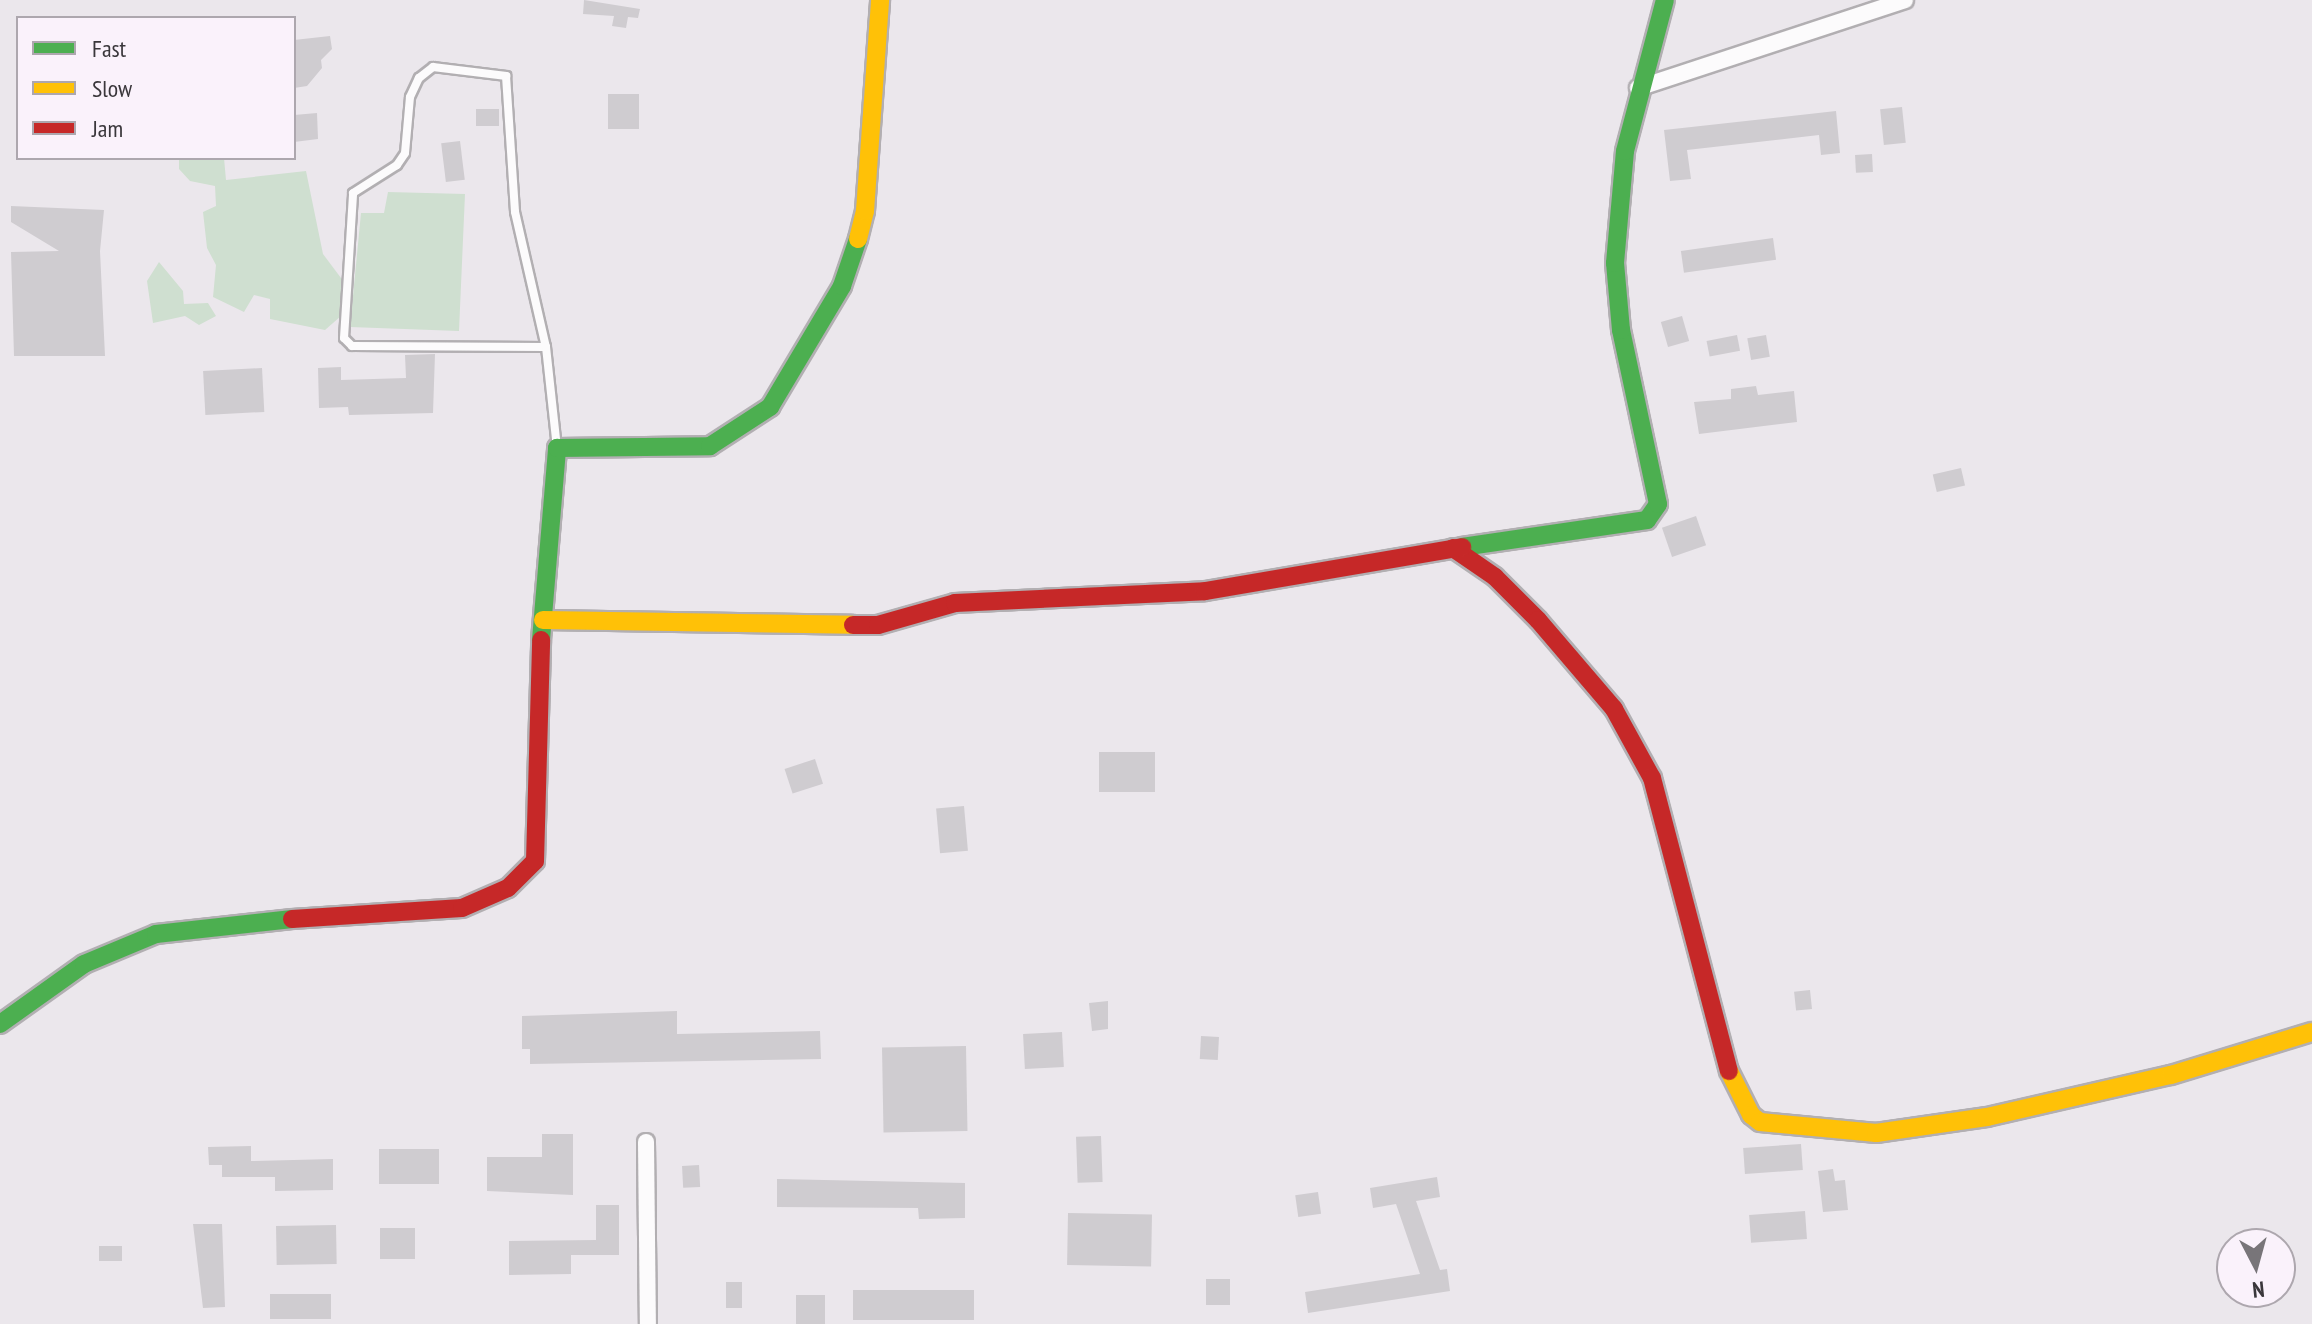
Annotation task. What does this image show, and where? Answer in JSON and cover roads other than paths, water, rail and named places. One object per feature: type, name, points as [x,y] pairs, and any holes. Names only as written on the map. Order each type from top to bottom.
[{"type":"street","points":[[0,1024],[84,964],[156,934],[194,926],[462,908],[508,888],[535,861],[543,620],[557,448],[710,446],[770,407],[842,286],[856,246],[865,211],[880,0]]},
{"type":"street","points":[[543,620],[878,625],[955,603],[1205,591],[1453,548],[1639,523],[1656,511],[1652,464],[1621,330],[1616,276],[1625,151],[1638,88],[1665,0]]},
{"type":"street","points":[[1638,88],[1905,0]]},
{"type":"street","points":[[1453,548],[1495,577],[1538,620],[1614,709],[1652,778],[1723,1059],[1751,1115],[1760,1122],[1876,1133],[1987,1117],[2171,1075],[2312,1032]]},
{"type":"street","points":[[646,1142],[648,1324]]},
{"type":"lane","points":[[546,347],[352,346],[344,338],[353,193],[397,165],[405,153],[410,97],[419,78],[433,67],[506,76],[515,212],[546,347],[557,448]]}]
